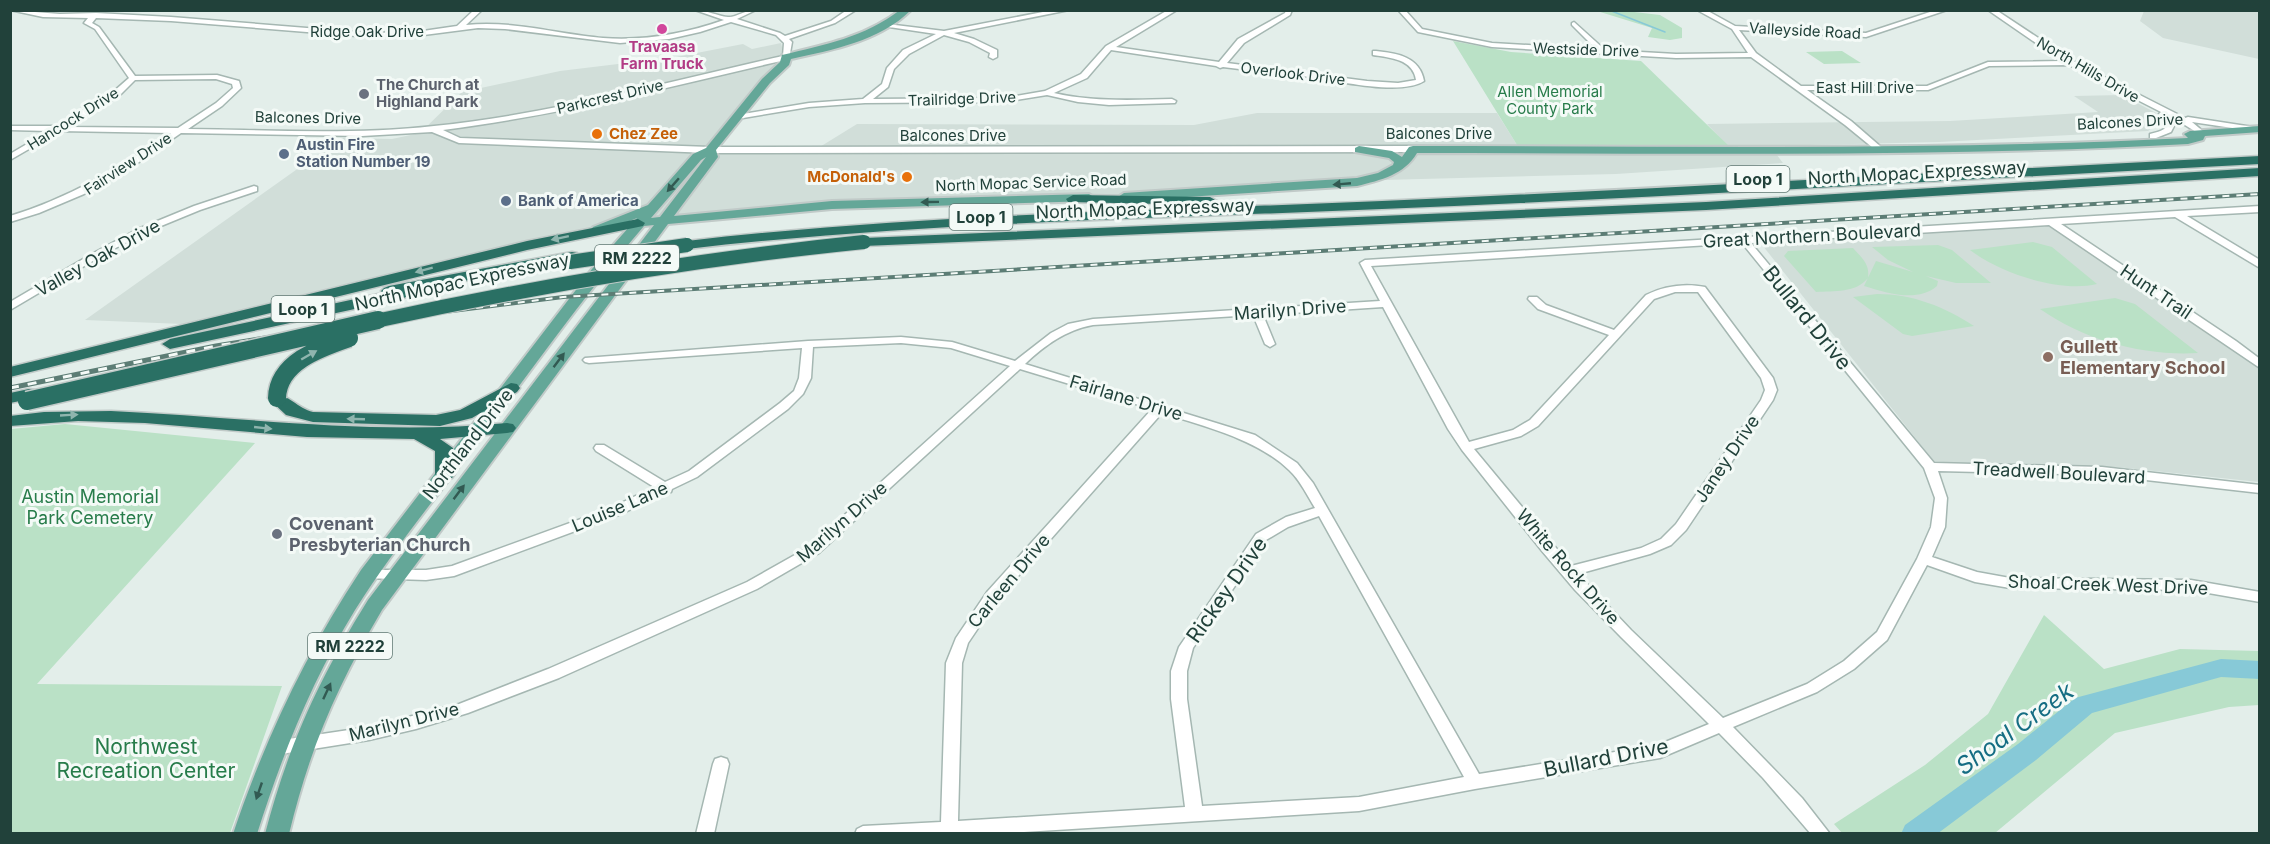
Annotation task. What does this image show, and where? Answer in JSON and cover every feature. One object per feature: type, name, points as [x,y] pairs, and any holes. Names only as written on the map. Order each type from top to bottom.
[{"type":"highway","points":[[2160,159],[2175,154],[2259,147]]},
{"type":"highway","name":"North Mopac Expressway","points":[[687,242],[889,221],[2259,154]]},
{"type":"highway","points":[[10,379],[572,259],[687,242],[904,225],[1307,208],[2259,160]]},
{"type":"highway","points":[[19,400],[557,276],[716,251],[864,239],[1607,205],[2259,167]]},
{"type":"highway","name":"North Mopac Expressway","points":[[19,400],[568,280],[864,239],[1434,219],[1728,205],[2259,172]]},
{"type":"highway","points":[[1950,192],[2094,177]]},
{"type":"highway","points":[[1307,208],[1442,199],[1463,194]]},
{"type":"highway","points":[[1073,199],[1275,202]]},
{"type":"highway","points":[[1289,218],[1434,219]]},
{"type":"highway","points":[[34,367],[125,342],[342,292],[497,252],[639,223]]},
{"type":"highway","name":"North Mopac Expressway","points":[[10,372],[373,294],[572,259]]},
{"type":"highway","points":[[474,300],[353,336],[316,351],[287,371],[279,382],[276,391],[277,399],[285,408],[296,414],[313,417],[435,421],[507,428]]},
{"type":"highway","points":[[435,421],[466,414],[511,388]]},
{"type":"highway","points":[[10,421],[90,414],[132,415],[280,429],[414,433],[482,427]]},
{"type":"highway","points":[[414,433],[444,448],[445,474]]},
{"type":"main road","name":"RM 2222","points":[[763,86],[798,62],[889,25],[908,10]]},
{"type":"main road","name":"RM 2222","points":[[786,57],[832,47]]},
{"type":"main road","name":"Northland Drive","points":[[245,834],[274,748],[314,659],[368,575],[597,272],[697,157],[710,150],[785,63],[786,57]]},
{"type":"main road","points":[[2201,133],[2259,129]]},
{"type":"main road","name":"Balcones Drive","points":[[1898,149],[2201,133]]},
{"type":"main road","name":"Balcones Drive","points":[[1413,149],[2074,147],[2188,141],[2199,138],[2201,133]]},
{"type":"main road","name":"North Mopac Service Road","points":[[639,223],[701,216],[873,204],[1073,199],[1343,184],[1373,179],[1398,168],[1406,162],[1413,149]]},
{"type":"main road","name":"Northland Drive","points":[[277,834],[305,745],[339,665],[375,605],[712,157],[710,150]]},
{"type":"main road","points":[[1359,150],[1394,156],[1400,161],[1398,168]]},
{"type":"main road","points":[[598,230],[655,204]]},
{"type":"main road","points":[[676,204],[682,211],[701,216]]},
{"type":"street","name":"Ridge Oak Drive","points":[[11,10],[42,15],[96,15],[191,20],[288,30],[369,35],[414,34],[460,27],[506,26],[586,38],[638,41],[677,36],[731,20],[753,10]]},
{"type":"street","points":[[191,20],[195,10]]},
{"type":"street","points":[[460,27],[480,10]]},
{"type":"street","points":[[698,10],[770,31],[785,38],[789,46],[786,57]]},
{"type":"street","points":[[785,38],[833,22],[854,10]]},
{"type":"street","points":[[865,101],[885,85],[891,68],[906,52],[943,33],[1012,22],[1066,10]]},
{"type":"street","name":"Trailridge Drive","points":[[737,117],[786,107],[865,101],[983,101],[1047,93],[1084,76],[1109,48],[1174,10]]},
{"type":"street","points":[[1220,66],[1241,40],[1288,14],[1289,10]]},
{"type":"street","name":"Westside Drive","points":[[1401,10],[1420,32],[1511,47],[1676,56],[1753,56]]},
{"type":"street","points":[[1700,10],[1734,28],[1753,56],[1848,123],[1878,149]]},
{"type":"street","name":"Valleyside Road","points":[[1734,28],[1866,35],[1944,10]]},
{"type":"street","name":"North Hills Drive","points":[[1990,10],[2070,63],[2155,108],[2185,121],[2201,133]]},
{"type":"street","points":[[96,15],[87,23],[97,28],[133,78]]},
{"type":"street","points":[[1574,24],[1602,51]]},
{"type":"street","points":[[889,25],[943,33],[987,47],[994,52],[993,57]]},
{"type":"street","name":"Overlook Drive","points":[[1109,48],[1220,66],[1352,81],[1407,84],[1420,81],[1419,72],[1408,62],[1388,54],[1376,53]]},
{"type":"street","name":"Parkcrest Drive","points":[[433,129],[473,125],[570,107],[786,57]]},
{"type":"street","name":"East Hill Drive","points":[[1799,88],[1928,88],[1988,63],[2070,63]]},
{"type":"street","name":"Fairview Drive","points":[[10,219],[43,210],[82,194],[108,180],[231,95],[237,88],[236,83],[217,77],[133,78]]},
{"type":"street","name":"Hancock Drive","points":[[10,158],[116,94],[133,78]]},
{"type":"street","points":[[1047,93],[1079,100],[1110,102],[1172,101]]},
{"type":"street","points":[[2155,108],[2206,123],[2259,129]]},
{"type":"street","name":"North Hills Drive","points":[[2153,136],[2172,126],[2169,118],[2155,108]]},
{"type":"street","points":[[473,125],[459,132],[467,138],[483,141]]},
{"type":"street","name":"Balcones Drive","points":[[10,128],[362,134],[433,129],[459,140],[710,150],[1413,149]]},
{"type":"street","points":[[362,134],[459,140]]},
{"type":"street","name":"Valley Oak Drive","points":[[10,307],[105,250],[150,228],[216,201],[254,189]]},
{"type":"street","name":"Great Northern Boulevard","points":[[1365,263],[2259,209]]},
{"type":"street","points":[[2177,214],[2259,265]]},
{"type":"street","name":"Hunt Trail","points":[[2052,222],[2232,343],[2259,364]]},
{"type":"street","name":"Bullard Drive","points":[[863,834],[1359,804],[1660,751],[1812,688],[1849,665],[1882,636],[1924,560],[1938,527],[1941,498],[1930,467],[1744,240]]},
{"type":"street","name":"White Rock Drive","points":[[1365,263],[1466,447],[1597,605],[1722,726],[1803,809],[1822,834]]},
{"type":"street","name":"Janey Drive","points":[[1568,572],[1645,551],[1666,542],[1681,527],[1767,400],[1771,390],[1767,378],[1701,289],[1674,288],[1660,291],[1650,297],[1616,334]]},
{"type":"street","points":[[1466,447],[1517,433],[1534,423],[1616,334],[1542,307],[1533,299]]},
{"type":"street","name":"Marilyn Drive","points":[[274,748],[305,745],[393,728],[460,710],[534,682],[746,590],[784,570],[814,550],[1017,365],[1055,335],[1072,326],[1093,321],[1386,304]]},
{"type":"street","points":[[1257,313],[1270,344]]},
{"type":"street","name":"Fairlane Drive","points":[[589,360],[870,340],[927,341],[952,345],[1251,438],[1293,466],[1307,483],[1475,782]]},
{"type":"street","name":"Louise Lane","points":[[368,575],[396,576],[454,571],[616,511],[666,489],[716,458],[799,392],[805,378],[808,344]]},
{"type":"street","name":"Carleen Drive","points":[[948,828],[954,663],[961,642],[992,596],[1160,408]]},
{"type":"street","points":[[600,448],[666,489]]},
{"type":"street","name":"Treadwell Boulevard","points":[[1930,467],[2102,471],[2259,489]]},
{"type":"street","name":"Rickey Drive","points":[[1194,813],[1179,699],[1179,671],[1186,647],[1261,537],[1277,525],[1292,518],[1323,511]]},
{"type":"street","name":"Shoal Creek West Drive","points":[[1924,560],[1975,577],[2010,583],[2191,585],[2259,597]]},
{"type":"street","points":[[705,834],[721,764]]},
{"type":"shaded area","points":[[2144,11],[2259,11],[2259,59],[2163,38],[2140,21]]},
{"type":"shaded area","points":[[781,43],[783,51],[775,65],[753,87],[702,151],[810,153],[857,124],[1194,125],[1257,113],[1497,113],[1517,145],[1729,147],[1707,124],[1950,121],[2098,112],[2074,96],[2122,95],[2156,113],[2159,123],[2148,131],[1939,142],[1770,146],[1783,163],[1616,174],[1383,180],[1117,195],[915,200],[595,227],[449,259],[182,324],[85,320],[341,138],[392,139],[420,133],[462,92],[560,71],[676,57],[743,44],[752,49]]},
{"type":"shaded area","name":"Gullett Elementary School","points":[[2047,223],[2228,345],[2259,369],[2259,482],[2117,467],[1936,464],[1759,241]]},
{"type":"green space","points":[[1597,11],[1626,11],[1660,15],[1682,28],[1682,38],[1670,40],[1648,37],[1652,28]]},
{"type":"green space","name":"Allen Memorial County Park","points":[[1453,41],[1511,52],[1641,61],[1730,147],[1517,145]]},
{"type":"green space","points":[[1842,51],[1861,63],[1824,64],[1806,52]]},
{"type":"green space","points":[[2033,242],[2052,247],[2097,284],[2065,286],[2030,279],[1997,266],[1970,250]]},
{"type":"green space","points":[[1938,245],[1952,250],[1991,283],[1956,283],[1926,276],[1938,281],[1937,286],[1929,291],[1911,295],[1892,294],[1864,286],[1876,261],[1913,272],[1888,260],[1872,247]]},
{"type":"green space","points":[[1853,248],[1867,265],[1868,278],[1851,289],[1837,291],[1816,292],[1784,256],[1788,251]]},
{"type":"green space","points":[[1877,294],[1916,299],[1952,313],[1974,326],[1912,336],[1903,334],[1853,297]]},
{"type":"green space","points":[[2115,298],[2135,304],[2198,353],[2157,352],[2116,344],[2076,330],[2040,309]]},
{"type":"green space","points":[[65,424],[255,443],[37,684],[282,686],[230,833],[11,833],[11,429]]},
{"type":"green space","points":[[2044,615],[2104,669],[2180,649],[2259,651],[2259,705],[2229,707],[2115,733],[1995,833],[1842,833],[1834,824],[1925,765],[1988,714]]},
{"type":"waterway","points":[[1609,10],[1665,32]]},
{"type":"waterway","name":"Shoal Creek","points":[[1915,834],[2027,752],[2084,705],[2221,668],[2260,670]]},
{"type":"railway","points":[[365,322],[563,297],[2260,194]]},
{"type":"railway","points":[[10,388],[216,346],[375,320]]},
{"type":"place","name":"Travaasa Farm Truck","points":[[662,29]]},
{"type":"place","name":"The Church at Highland Park","points":[[364,94]]},
{"type":"place","name":"Chez Zee","points":[[597,134]]},
{"type":"place","name":"Austin Fire Station Number 19","points":[[284,154]]},
{"type":"place","name":"McDonald's","points":[[907,177]]},
{"type":"place","name":"Bank of America","points":[[506,201]]},
{"type":"place","name":"Gullett Elementary School","points":[[2048,357]]},
{"type":"place","name":"Covenant Presbyterian Church","points":[[277,534]]},
{"type":"park label","name":"Austin Memorial Park Cemetery","points":[[90,507]]},
{"type":"park label","name":"Northwest Recreation Center","points":[[146,759]]}]
